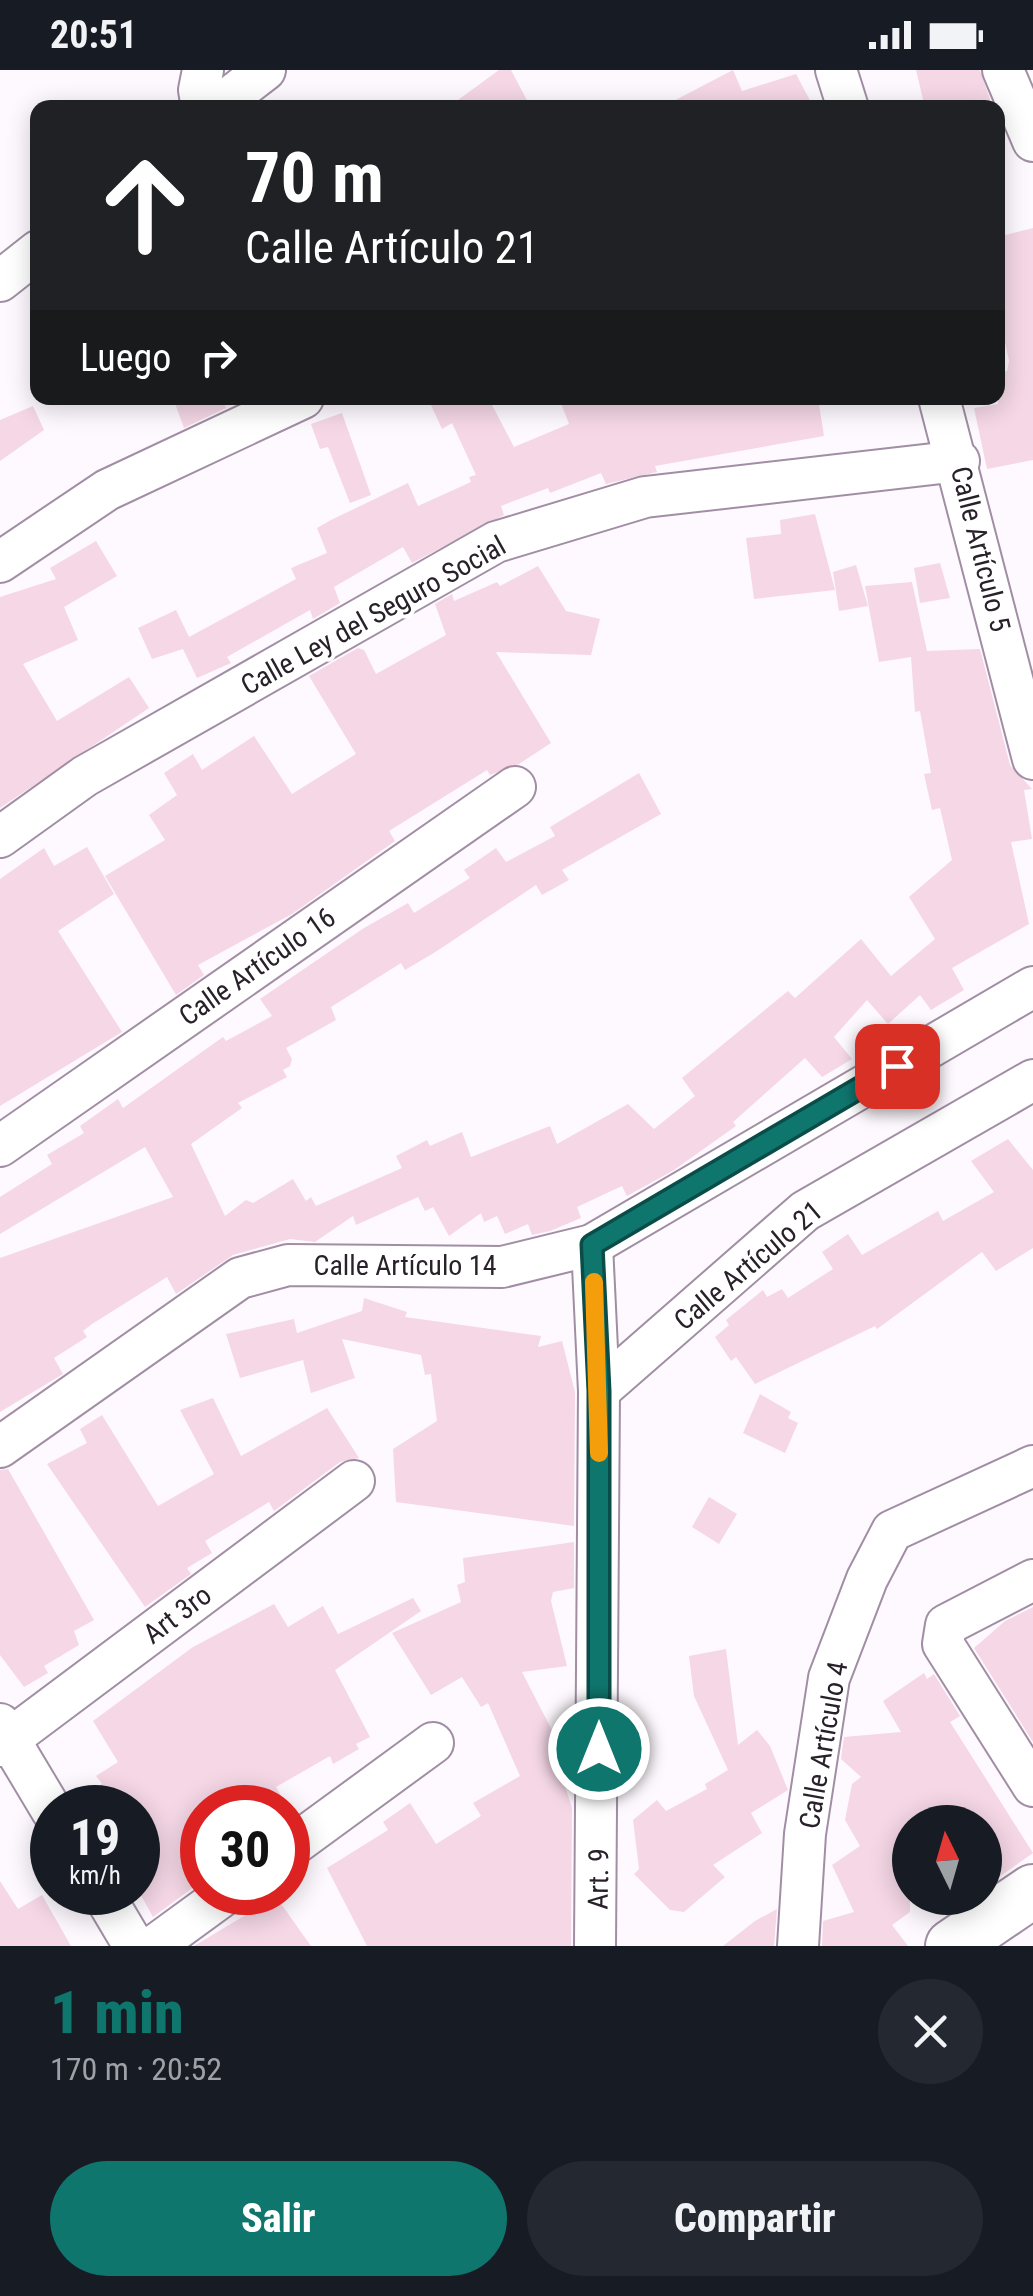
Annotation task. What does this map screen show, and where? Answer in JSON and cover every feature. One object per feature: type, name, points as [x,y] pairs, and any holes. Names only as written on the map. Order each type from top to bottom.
[{"type":"main road","points":[[952,1946],[1033,1892]]},
{"type":"street","points":[[202,100],[203,70]]},
{"type":"street","points":[[226,100],[264,70]]},
{"type":"street","points":[[836,70],[845,100]]},
{"type":"street","points":[[1003,70],[1033,141]]},
{"type":"street","points":[[0,282],[30,258]]},
{"type":"street","points":[[0,562],[108,490],[287,405]]},
{"type":"street","name":"Calle Artículo 5","points":[[941,405],[959,461],[1033,759]]},
{"type":"street","name":"Calle Ley del Seguro Social","points":[[0,837],[85,776],[496,542],[645,496],[959,461]]},
{"type":"street","name":"Calle Artículo 16","points":[[0,1146],[515,786]]},
{"type":"street","name":"Calle Artículo 14","points":[[0,1447],[240,1278],[288,1265],[502,1267],[592,1245],[1033,987]]},
{"type":"street","name":"Calle Artículo 21","points":[[599,1391],[805,1212],[1033,1080]]},
{"type":"street","points":[[592,1245],[599,1391]]},
{"type":"street","name":"Art. 9","points":[[596,1946],[599,1391]]},
{"type":"street","name":"Calle Artículo 4","points":[[798,1946],[805,1834],[829,1678],[867,1578],[892,1531],[1033,1466]]},
{"type":"street","name":"Art 3ro","points":[[3,1737],[354,1481]]},
{"type":"street","points":[[1033,1580],[946,1625],[943,1644],[1033,1786]]},
{"type":"street","points":[[3,1737],[35,1785]]},
{"type":"street","points":[[310,1833],[434,1743]]},
{"type":"street","points":[[116,1915],[134,1946]]},
{"type":"street","points":[[154,1946],[196,1915]]},
{"type":"building","points":[[499,70],[511,70],[527,100],[458,100]]},
{"type":"building","points":[[733,70],[742,91],[796,74],[810,100],[675,100]]},
{"type":"building","points":[[916,70],[980,70],[990,100],[923,100]]},
{"type":"building","points":[[1033,228],[1033,460],[987,469],[974,408],[1005,405],[1005,371],[1009,361],[1005,342],[1005,235]]},
{"type":"building","points":[[176,405],[225,405],[226,408],[184,428]]},
{"type":"building","points":[[431,405],[492,405],[514,447],[569,424],[562,405],[819,405],[824,436],[655,466],[657,472],[606,484],[601,473],[550,493],[548,488],[501,506],[504,515],[412,563],[403,547],[334,587],[340,603],[313,619],[310,610],[227,657],[231,663],[197,678],[183,649],[152,659],[138,628],[176,610],[189,637],[296,579],[291,568],[327,553],[317,528],[331,520],[408,483],[418,506],[471,482],[469,477],[476,475],[452,423],[442,429]]},
{"type":"building","points":[[33,406],[44,430],[0,461],[0,420]]},
{"type":"building","points":[[342,413],[371,495],[350,503],[328,447],[320,449],[311,424]]},
{"type":"building","points":[[815,514],[835,590],[754,599],[746,538],[781,534],[780,520]]},
{"type":"building","points":[[96,541],[117,576],[64,607],[78,640],[23,664],[57,721],[129,677],[149,708],[0,808],[0,597],[56,579],[50,568]]},
{"type":"building","points":[[940,563],[950,598],[920,603],[914,568]]},
{"type":"building","points":[[856,565],[868,606],[839,611],[833,572]]},
{"type":"building","points":[[538,566],[566,611],[600,619],[591,655],[496,652],[551,743],[519,764],[490,775],[487,770],[389,831],[395,841],[292,914],[198,965],[204,975],[176,995],[105,876],[165,840],[149,815],[177,795],[164,773],[193,754],[202,770],[254,736],[292,794],[356,754],[309,676],[358,648],[364,650],[376,674],[446,635],[435,604],[452,594],[454,601],[497,582],[500,586]]},
{"type":"building","points":[[912,582],[927,651],[980,649],[1010,765],[1032,789],[1024,790],[1032,839],[1011,842],[1029,924],[952,968],[964,990],[931,1010],[920,995],[888,1024],[867,1000],[834,1037],[852,1059],[822,1077],[805,1058],[733,1122],[736,1126],[674,1170],[627,1196],[622,1186],[577,1207],[581,1218],[550,1231],[532,1235],[528,1224],[505,1234],[497,1216],[484,1222],[481,1213],[449,1236],[433,1207],[425,1211],[418,1197],[356,1225],[353,1216],[315,1242],[290,1239],[233,1255],[176,1294],[167,1277],[83,1331],[87,1337],[54,1358],[63,1374],[0,1412],[0,1258],[173,1197],[145,1147],[0,1234],[0,1197],[52,1164],[47,1155],[84,1133],[80,1126],[118,1099],[123,1108],[223,1037],[226,1041],[272,1016],[260,999],[364,928],[408,903],[414,913],[470,878],[464,870],[496,848],[506,862],[555,836],[550,827],[639,773],[661,814],[562,870],[569,880],[542,895],[536,885],[437,951],[405,970],[401,963],[331,1007],[336,1020],[286,1048],[292,1059],[283,1070],[287,1077],[238,1103],[242,1108],[191,1144],[225,1216],[246,1200],[253,1203],[293,1179],[306,1201],[311,1197],[316,1206],[402,1168],[396,1156],[427,1140],[430,1146],[462,1132],[471,1157],[550,1126],[557,1144],[628,1104],[654,1129],[695,1096],[682,1078],[788,991],[795,998],[861,939],[891,976],[935,939],[909,897],[952,860],[940,808],[932,810],[924,774],[931,773],[920,711],[915,712],[911,657],[879,662],[865,586]]},
{"type":"building","points":[[87,847],[114,894],[58,931],[122,1032],[0,1106],[0,879],[44,848],[54,866]]},
{"type":"building","points":[[1008,1139],[1033,1170],[1033,1248],[996,1271],[982,1252],[877,1329],[875,1326],[755,1384],[736,1357],[731,1361],[715,1337],[729,1325],[726,1320],[763,1290],[767,1297],[782,1289],[788,1298],[833,1269],[822,1252],[848,1234],[862,1255],[938,1211],[943,1221],[994,1192],[971,1161]]},
{"type":"building","points":[[364,1298],[407,1312],[405,1317],[541,1336],[538,1347],[562,1341],[575,1392],[574,1526],[396,1502],[393,1449],[437,1421],[431,1374],[425,1375],[421,1355],[342,1339],[355,1378],[311,1393],[303,1360],[240,1378],[226,1334],[294,1319],[297,1333],[362,1311]]},
{"type":"building","points":[[760,1394],[791,1412],[788,1418],[798,1423],[785,1453],[743,1433]]},
{"type":"building","points":[[213,1398],[241,1456],[327,1408],[359,1458],[340,1462],[274,1511],[269,1502],[205,1541],[212,1553],[187,1568],[191,1574],[145,1607],[47,1464],[87,1443],[80,1429],[102,1415],[158,1506],[214,1474],[180,1410]]},
{"type":"building","points":[[8,1469],[94,1620],[74,1631],[79,1645],[44,1666],[48,1673],[24,1687],[0,1655],[0,1470]]},
{"type":"building","points":[[709,1497],[737,1514],[719,1544],[692,1527]]},
{"type":"building","points":[[574,1542],[574,1588],[553,1592],[551,1601],[567,1666],[522,1672],[559,1744],[553,1748],[572,1808],[571,1946],[367,1946],[327,1868],[388,1830],[383,1822],[410,1803],[436,1844],[481,1816],[473,1803],[520,1776],[488,1703],[481,1707],[462,1677],[431,1695],[392,1633],[461,1602],[457,1585],[465,1582],[463,1558]]},
{"type":"building","points":[[413,1598],[421,1611],[335,1670],[370,1737],[356,1744],[359,1749],[333,1764],[330,1756],[279,1785],[180,1785],[180,1897],[160,1912],[160,1785],[100,1785],[96,1776],[118,1762],[93,1721],[193,1647],[274,1604],[288,1627],[323,1606],[338,1634]]},
{"type":"building","points":[[1033,1607],[1033,1742],[974,1648],[1005,1621]]},
{"type":"building","points":[[726,1649],[738,1745],[757,1730],[770,1746],[788,1790],[751,1813],[762,1833],[713,1865],[725,1877],[684,1912],[670,1910],[634,1874],[639,1869],[633,1820],[657,1800],[666,1811],[707,1789],[705,1784],[728,1770],[694,1696],[689,1656]]},
{"type":"building","points":[[924,1673],[927,1679],[934,1674],[960,1716],[950,1722],[1033,1853],[1002,1875],[1002,1805],[892,1805],[892,1915],[906,1915],[892,1925],[908,1946],[822,1946],[823,1921],[854,1912],[832,1865],[860,1846],[845,1820],[852,1784],[861,1777],[841,1759],[844,1737],[901,1732],[883,1701]]},
{"type":"building","points":[[0,1881],[18,1909],[30,1902],[30,1915],[53,1915],[71,1946],[0,1946]]},
{"type":"building","points":[[777,1909],[774,1946],[723,1946],[755,1921]]},
{"type":"building","points":[[246,1915],[289,1915],[311,1946],[194,1946]]},
{"type":"slow traffic","points":[[594,1282],[599,1453]]},
{"type":"route","points":[[599,1749],[599,1391],[592,1245],[897,1066]]}]
